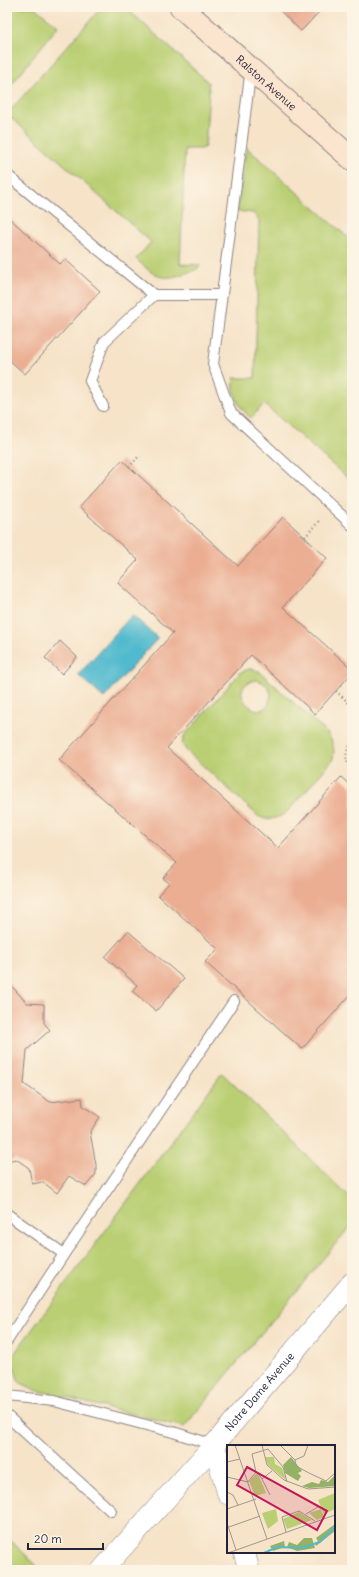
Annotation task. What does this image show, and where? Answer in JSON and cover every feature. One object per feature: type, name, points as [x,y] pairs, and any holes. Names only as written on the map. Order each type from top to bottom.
[{"type":"main road","name":"Ralston Avenue","points":[[180,7],[251,68],[352,159]]},
{"type":"street","name":"Notre Dame Avenue","points":[[102,1570],[214,1444],[352,1283]]},
{"type":"street","points":[[214,1444],[227,1490]]},
{"type":"street","points":[[244,1553],[249,1570]]},
{"type":"lane","points":[[251,68],[213,364],[231,413],[352,525]]},
{"type":"lane","points":[[7,175],[154,295],[222,295]]},
{"type":"lane","points":[[103,406],[90,380],[104,342],[154,295]]},
{"type":"lane","points":[[7,1342],[64,1254],[234,1001]]},
{"type":"lane","points":[[7,1214],[64,1254]]},
{"type":"lane","points":[[7,1396],[54,1401],[214,1444]]},
{"type":"lane","points":[[7,1416],[111,1511]]},
{"type":"path","points":[[129,467],[138,457]]},
{"type":"path","points":[[305,537],[319,521]]},
{"type":"path","points":[[336,691],[352,706]]},
{"type":"path","points":[[352,744],[347,749],[346,754],[348,765],[352,770]]},
{"type":"green space","points":[[7,7],[34,7],[58,26],[7,90]]},
{"type":"green space","points":[[102,7],[125,7],[208,82],[209,92],[205,147],[201,149],[185,149],[180,264],[200,266],[190,272],[168,277],[157,276],[152,273],[136,259],[151,242],[7,114]]},
{"type":"green space","points":[[246,147],[352,241],[352,482],[264,404],[251,418],[239,405],[235,395],[234,378],[255,378],[259,220],[253,213],[237,211]]},
{"type":"green space","points":[[253,669],[260,672],[327,733],[333,746],[334,753],[332,761],[289,810],[282,815],[270,819],[258,816],[187,751],[182,744],[184,736],[241,672]],"holes":[[[255,680],[266,684],[271,695],[267,705],[261,710],[254,709],[248,705],[243,698],[242,691],[245,685]]]},
{"type":"green space","points":[[222,1073],[352,1200],[352,1224],[184,1427],[35,1390],[19,1382],[11,1358]]},
{"type":"green space","points":[[7,1537],[38,1567],[34,1570],[7,1570]]},
{"type":"water","points":[[132,615],[158,638],[104,698],[78,675]]},
{"type":"building","points":[[276,7],[324,7],[301,31]]},
{"type":"building","points":[[7,216],[60,264],[65,259],[100,291],[25,374],[7,358]]},
{"type":"building","points":[[122,460],[238,566],[283,517],[327,558],[283,607],[352,669],[352,673],[315,714],[251,655],[167,748],[278,848],[341,777],[352,787],[352,993],[302,1049],[205,962],[218,949],[158,895],[169,883],[163,878],[177,863],[59,760],[173,633],[118,582],[138,560],[79,507]]},
{"type":"building","points":[[60,641],[77,657],[62,674],[45,658]]},
{"type":"building","points":[[128,931],[184,979],[156,1011],[132,991],[137,985],[105,957]]},
{"type":"building","points":[[7,981],[27,1003],[44,1004],[44,1023],[50,1030],[27,1050],[24,1084],[50,1102],[82,1098],[83,1106],[100,1117],[90,1132],[96,1165],[96,1174],[86,1186],[69,1176],[57,1193],[43,1182],[32,1184],[29,1168],[16,1159],[7,1161]]}]
